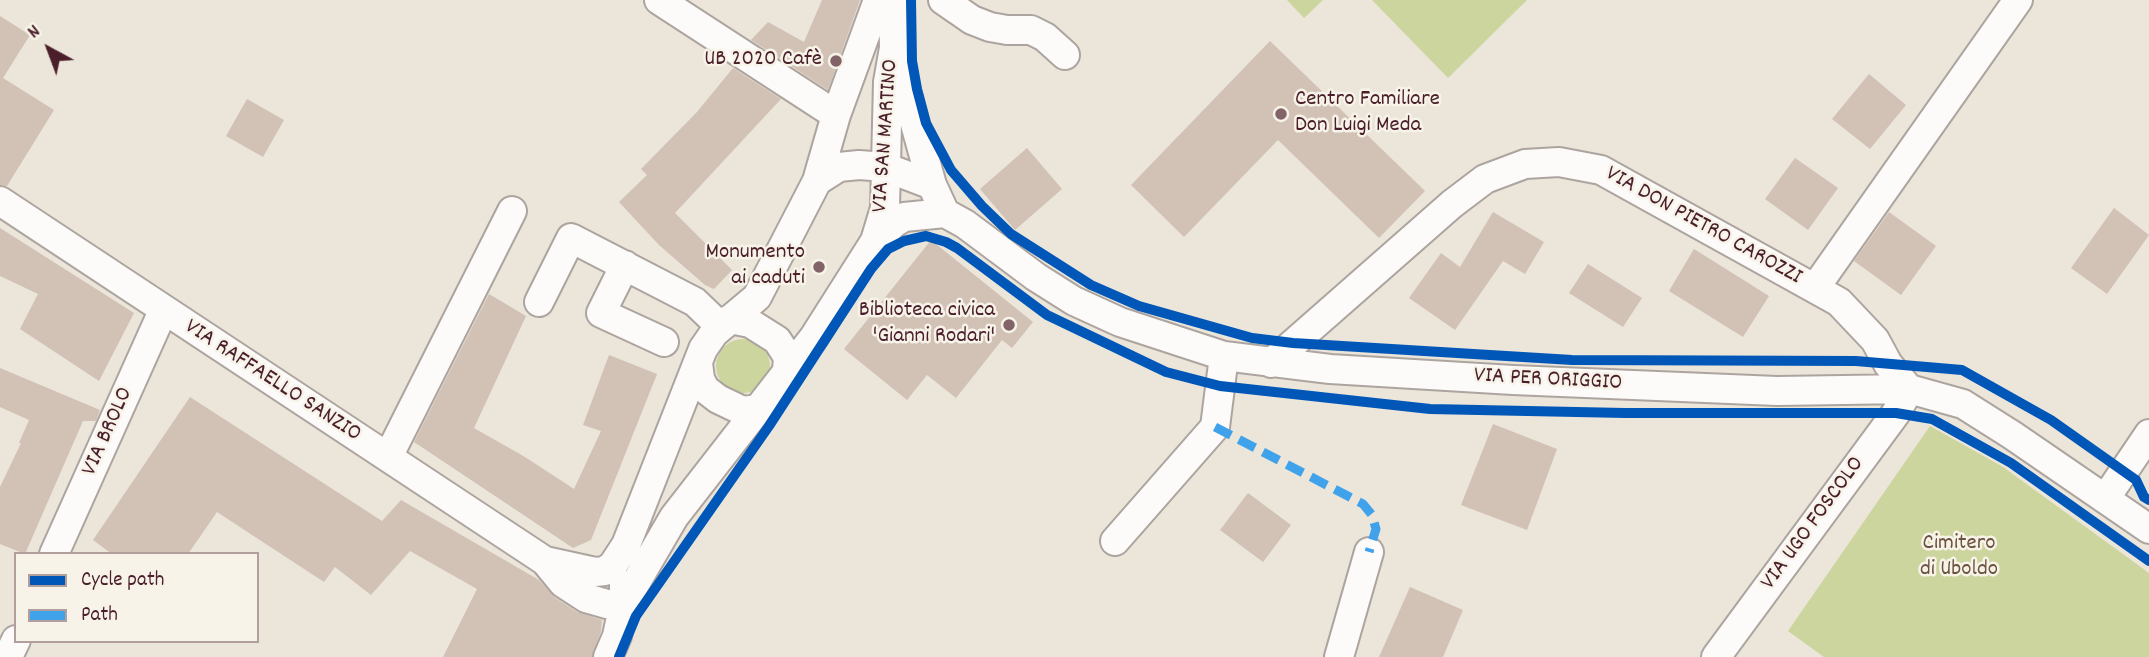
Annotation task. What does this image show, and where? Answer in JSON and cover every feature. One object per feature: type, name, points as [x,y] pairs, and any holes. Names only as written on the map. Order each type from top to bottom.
[{"type":"street","points":[[659,0],[836,115]]},
{"type":"street","name":"VIA SAN MARTINO","points":[[545,561],[595,572],[605,571],[613,565],[626,545],[703,349],[725,323],[757,297],[817,181],[836,115],[878,0]]},
{"type":"street","name":"VIA SAN MARTINO","points":[[624,603],[674,517],[814,337],[875,241],[885,208],[888,82],[894,48],[893,0]]},
{"type":"street","points":[[943,0],[972,20],[990,27],[1031,30],[1045,37],[1066,55]]},
{"type":"street","points":[[1815,288],[2018,0]]},
{"type":"street","points":[[875,241],[904,217],[945,213],[932,185],[894,48]]},
{"type":"street","name":"VIA DON PIETRO CAROZZI","points":[[1271,363],[1452,204],[1485,179],[1525,164],[1559,162],[1601,170],[1839,302],[1875,340],[1888,364],[1909,388]]},
{"type":"street","points":[[817,181],[839,167],[859,165],[885,167],[932,185]]},
{"type":"street","name":"VIA RAFFAELLO SANZIO","points":[[0,201],[545,561]]},
{"type":"street","points":[[388,457],[512,211]]},
{"type":"street","name":"VIA PER ORIGGIO","points":[[945,213],[1074,301],[1171,341],[1224,356],[1330,369],[1513,380],[1749,390],[1909,388],[1963,404],[2149,529]]},
{"type":"street","points":[[538,302],[570,238],[695,302],[725,323],[750,323],[777,340],[788,357],[787,371]]},
{"type":"street","points":[[625,265],[601,313],[664,342]]},
{"type":"street","name":"VIA BROLO","points":[[55,552],[163,311]]},
{"type":"street","points":[[1115,541],[1215,427],[1224,356]]},
{"type":"street","points":[[698,363],[700,379],[705,389],[718,399],[743,411],[758,409]]},
{"type":"street","name":"VIA UGO FOSCOLO","points":[[1716,657],[1896,413],[1909,388]]},
{"type":"street","points":[[2105,499],[2149,434]]},
{"type":"street","name":"VIA SAN MARTINO","points":[[608,657],[617,636],[624,603],[626,545]]},
{"type":"street","points":[[1339,657],[1369,552]]},
{"type":"street","points":[[545,561],[564,583],[586,598],[607,604],[624,603]]},
{"type":"green space","points":[[1287,0],[1323,0],[1304,18]]},
{"type":"green space","points":[[1372,0],[1527,0],[1448,78]]},
{"type":"green space","points":[[743,339],[762,347],[770,366],[762,385],[743,393],[724,385],[716,366],[724,347]]},
{"type":"green space","name":"Cimitero di Uboldo","points":[[1930,426],[2003,467],[2149,573],[2149,657],[1824,657],[1788,631]]},
{"type":"building","points":[[822,0],[860,0],[828,90],[751,40],[768,22],[804,42]]},
{"type":"building","points":[[0,16],[30,35],[3,78],[54,110],[7,186],[0,185]]},
{"type":"building","points":[[1270,41],[1425,191],[1379,238],[1278,140],[1184,237],[1131,185]]},
{"type":"building","points":[[733,68],[781,99],[675,213],[732,270],[714,289],[705,285],[659,245],[619,202],[647,175],[641,169],[697,112]]},
{"type":"building","points":[[1869,74],[1906,105],[1870,149],[1832,119]]},
{"type":"building","points":[[247,99],[284,120],[263,157],[226,136]]},
{"type":"building","points":[[1027,148],[1062,189],[1015,230],[980,189]]},
{"type":"building","points":[[1795,158],[1838,188],[1808,230],[1765,199]]},
{"type":"building","points":[[2114,208],[2149,235],[2107,294],[2071,268]]},
{"type":"building","points":[[1493,212],[1544,242],[1525,274],[1503,261],[1455,330],[1409,298],[1441,253],[1460,267]]},
{"type":"building","points":[[1889,212],[1936,246],[1901,295],[1854,261]]},
{"type":"building","points":[[0,228],[134,313],[99,381],[20,329],[38,294],[0,276]]},
{"type":"building","points":[[931,240],[1033,322],[1012,348],[1002,340],[956,398],[927,375],[907,400],[844,349]]},
{"type":"building","points":[[1694,249],[1769,296],[1743,337],[1669,291]]},
{"type":"building","points":[[1588,264],[1642,298],[1623,327],[1569,293]]},
{"type":"building","points":[[489,294],[526,316],[474,428],[574,489],[601,431],[583,425],[609,355],[657,374],[591,540],[573,548],[414,442]]},
{"type":"building","points":[[0,368],[100,410],[96,421],[83,421],[26,552],[0,544],[0,487],[29,420],[0,407]]},
{"type":"building","points":[[190,397],[382,521],[401,500],[539,580],[554,597],[577,612],[602,620],[601,631],[592,657],[443,657],[477,589],[410,551],[371,595],[335,567],[324,582],[217,512],[189,552],[109,552],[93,540]]},
{"type":"building","points":[[1493,424],[1557,449],[1527,530],[1461,505]]},
{"type":"building","points":[[1248,493],[1291,525],[1263,562],[1220,530]]},
{"type":"building","points":[[1410,587],[1463,610],[1443,657],[1379,657]]},
{"type":"marked path","points":[[1215,427],[1363,504],[1372,515],[1376,529],[1369,552]]},
{"type":"cycle path","points":[[911,0],[912,61],[917,89],[926,123],[951,170],[1011,234],[1091,285],[1139,306],[1252,338],[1293,343],[1572,360],[1856,361],[1962,370],[2051,420],[2136,480],[2144,497],[2149,500]]},
{"type":"cycle path","points":[[619,657],[636,616],[769,426],[871,269],[888,249],[904,241],[926,236],[957,248],[1047,315],[1166,372],[1220,386],[1430,409],[1625,413],[1896,413],[1932,419],[2011,463],[2149,561]]},
{"type":"place","name":"UB 2020 Cafè","points":[[836,61]]},
{"type":"place","name":"Centro Familiare Don Luigi Meda","points":[[1281,114]]},
{"type":"place","name":"Monumento ai caduti","points":[[819,267]]},
{"type":"place","name":"Biblioteca civica 'Gianni Rodari'","points":[[1009,325]]}]
